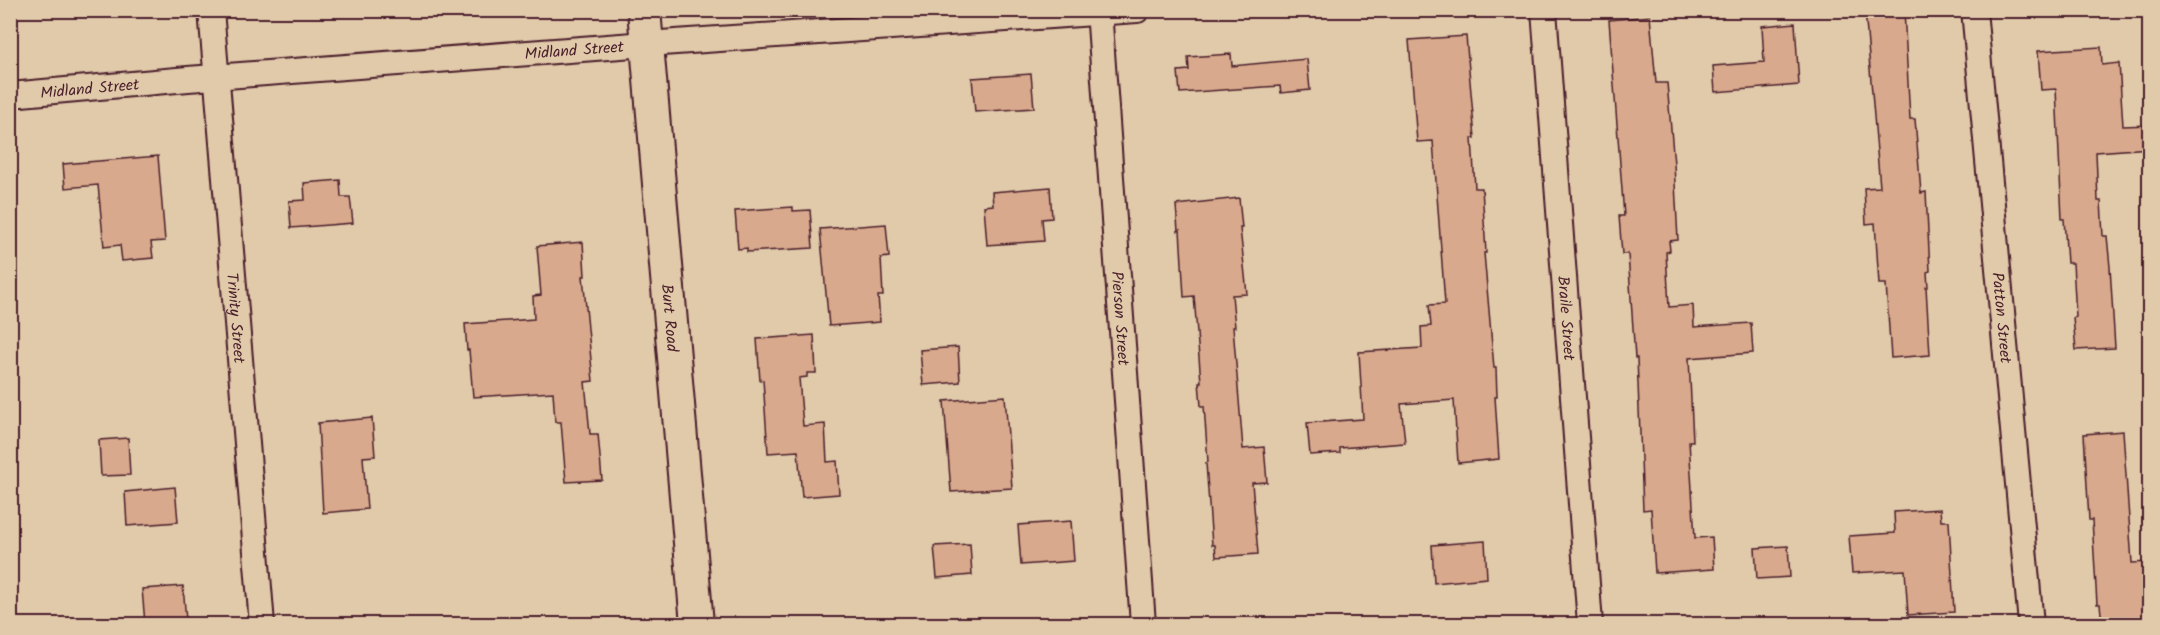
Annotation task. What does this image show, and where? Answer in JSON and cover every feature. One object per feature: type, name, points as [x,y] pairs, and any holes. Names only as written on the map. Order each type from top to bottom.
[{"type":"street","name":"Trinity Street","points":[[211,10],[262,624]]},
{"type":"street","name":"Burt Road","points":[[644,10],[697,624]]},
{"type":"street","name":"Midland Street","points":[[10,95],[647,44],[1137,10]]},
{"type":"street","name":"Braile Street","points":[[1544,10],[1590,624]]},
{"type":"street","name":"Patton Street","points":[[1974,10],[2031,624]]},
{"type":"street","name":"Pierson Street","points":[[1099,12],[1143,624]]},
{"type":"building","points":[[1865,10],[1904,10],[1910,119],[1915,119],[1921,193],[1926,192],[1930,271],[1927,272],[1928,287],[1926,287],[1930,355],[1891,358],[1886,284],[1879,284],[1875,223],[1866,224],[1864,188],[1880,187]]},
{"type":"building","points":[[1650,16],[1656,83],[1667,83],[1674,164],[1678,240],[1669,241],[1670,251],[1666,252],[1669,307],[1693,305],[1694,327],[1751,323],[1753,353],[1689,358],[1693,441],[1689,441],[1695,538],[1712,537],[1714,569],[1655,573],[1651,509],[1643,510],[1637,358],[1635,358],[1628,254],[1622,254],[1619,216],[1624,216],[1609,20]]},
{"type":"building","points":[[1795,23],[1799,85],[1715,92],[1713,66],[1764,62],[1762,26]]},
{"type":"building","points":[[1466,36],[1475,138],[1472,138],[1475,188],[1482,188],[1486,253],[1484,253],[1494,368],[1496,368],[1497,397],[1495,397],[1499,459],[1458,463],[1454,400],[1401,404],[1405,443],[1340,448],[1340,453],[1310,455],[1307,423],[1363,419],[1359,352],[1422,348],[1421,327],[1431,326],[1429,305],[1445,304],[1433,141],[1417,142],[1409,40]]},
{"type":"building","points":[[2101,47],[2102,65],[2119,63],[2123,126],[2150,125],[2150,148],[2096,152],[2098,201],[2101,201],[2103,236],[2107,236],[2115,348],[2076,350],[2073,318],[2076,317],[2073,263],[2067,263],[2064,219],[2062,219],[2056,89],[2041,90],[2038,51]]},
{"type":"building","points":[[1231,54],[1232,66],[1307,59],[1310,90],[1281,93],[1280,86],[1180,93],[1178,71],[1189,70],[1188,57]]},
{"type":"building","points":[[1031,74],[1034,108],[975,112],[972,78]]},
{"type":"building","points":[[158,156],[165,241],[151,242],[153,258],[122,261],[120,245],[104,247],[98,185],[65,188],[63,164]]},
{"type":"building","points":[[340,180],[341,197],[350,197],[353,223],[291,228],[289,201],[305,200],[304,183]]},
{"type":"building","points":[[1050,187],[1052,218],[1042,219],[1044,241],[987,245],[984,206],[993,205],[992,192]]},
{"type":"building","points":[[1239,198],[1247,294],[1232,295],[1243,449],[1264,447],[1267,482],[1252,483],[1258,554],[1216,557],[1215,545],[1212,545],[1204,406],[1201,406],[1194,296],[1184,297],[1180,230],[1178,231],[1176,205]]},
{"type":"building","points":[[793,207],[793,211],[810,210],[813,248],[747,252],[747,248],[738,249],[735,211]]},
{"type":"building","points":[[886,224],[889,257],[881,258],[883,296],[878,296],[880,322],[829,326],[820,229]]},
{"type":"building","points":[[583,242],[585,276],[583,276],[593,381],[585,382],[590,434],[598,434],[602,480],[566,482],[561,422],[555,422],[553,392],[473,397],[465,324],[534,319],[533,296],[541,295],[537,246]]},
{"type":"building","points":[[814,335],[816,373],[807,373],[807,377],[799,378],[803,426],[825,424],[827,462],[837,461],[839,494],[802,497],[798,451],[768,453],[763,380],[760,381],[757,339]]},
{"type":"building","points":[[958,347],[960,382],[923,385],[920,350]]},
{"type":"building","points":[[1005,396],[1012,488],[951,492],[944,401]]},
{"type":"building","points":[[372,418],[375,456],[363,457],[367,509],[323,513],[318,423]]},
{"type":"building","points":[[2123,431],[2132,563],[2150,562],[2150,624],[2102,624],[2100,604],[2097,604],[2084,434]]},
{"type":"building","points":[[128,438],[130,475],[101,476],[99,440]]},
{"type":"building","points":[[175,487],[178,522],[127,526],[125,492]]},
{"type":"building","points":[[1940,509],[1941,521],[1949,521],[1954,612],[1908,615],[1905,570],[1852,573],[1849,536],[1895,533],[1894,512]]},
{"type":"building","points":[[1071,521],[1074,561],[1021,565],[1018,525]]},
{"type":"building","points":[[1485,541],[1487,578],[1434,583],[1432,545]]},
{"type":"building","points":[[970,544],[972,575],[937,578],[934,546]]},
{"type":"building","points":[[1788,546],[1790,577],[1757,579],[1755,548]]},
{"type":"building","points":[[183,586],[186,620],[145,623],[142,589]]}]
